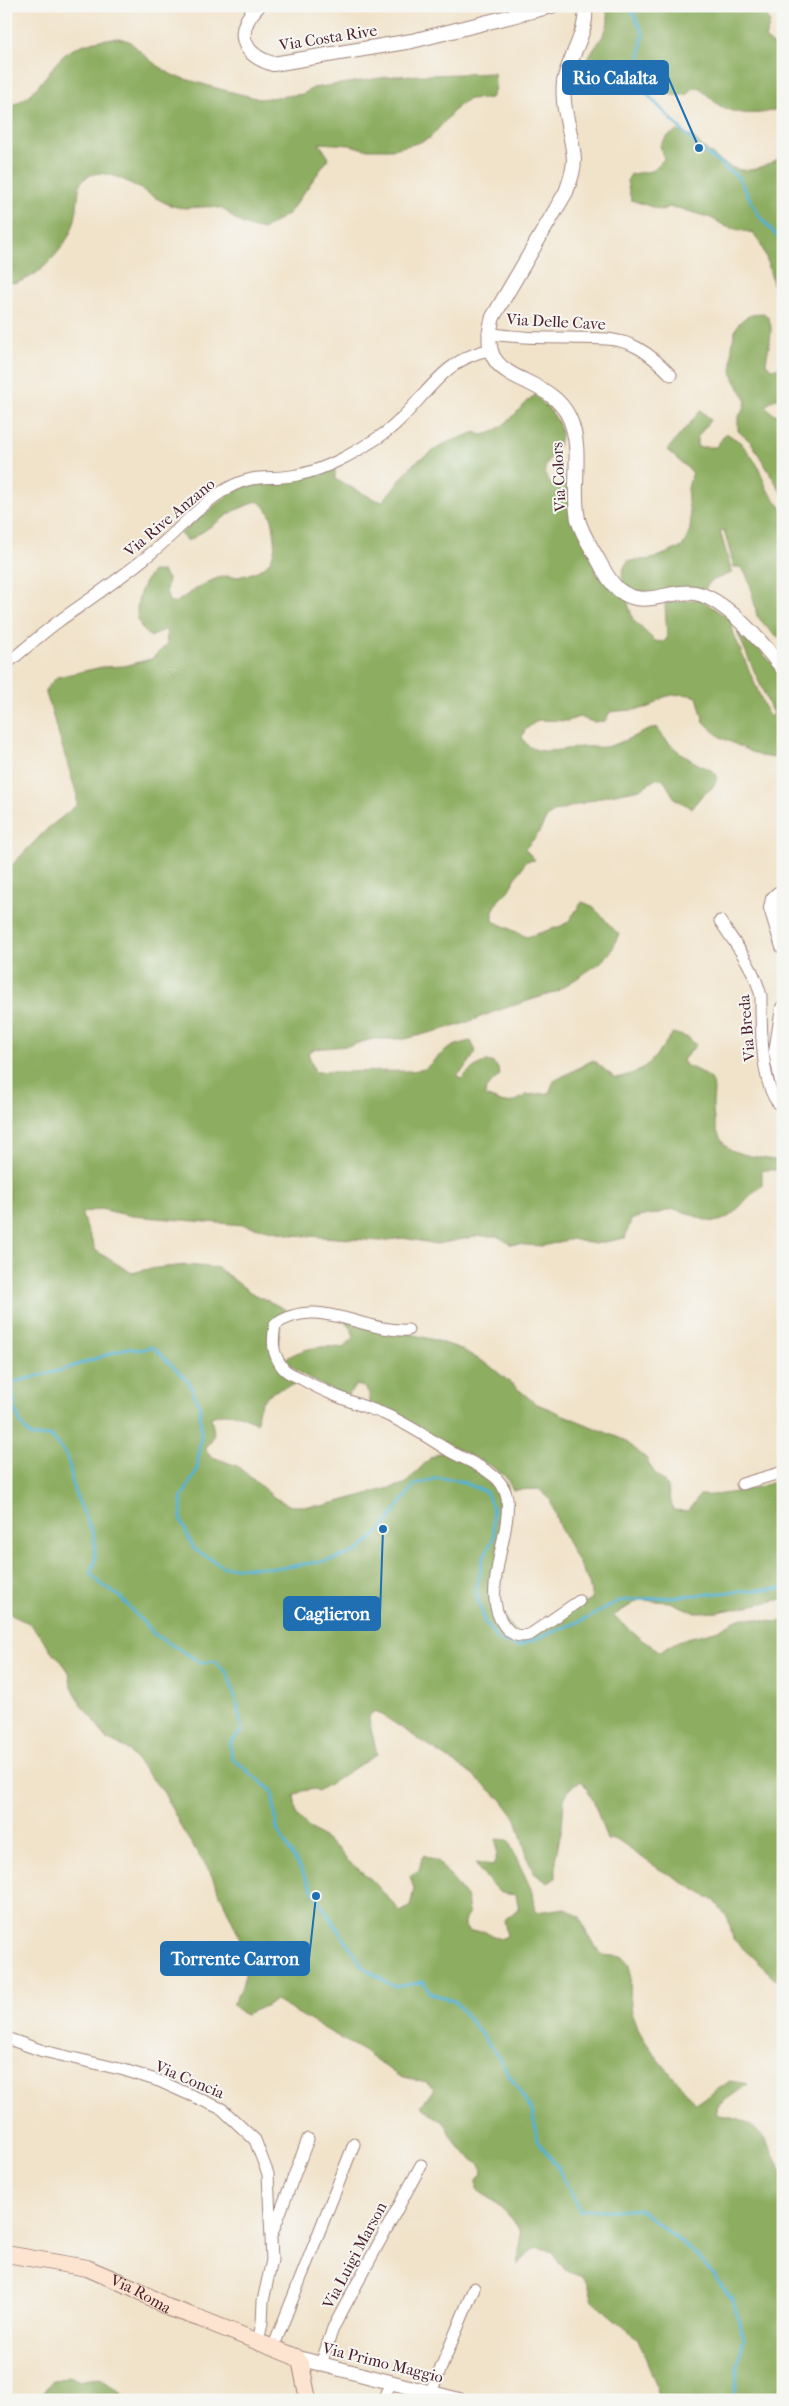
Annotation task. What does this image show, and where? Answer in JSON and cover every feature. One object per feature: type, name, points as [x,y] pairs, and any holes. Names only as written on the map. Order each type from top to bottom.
[{"type":"main road","name":"Via Roma","points":[[6,2254],[87,2268],[136,2289],[167,2308],[201,2319],[298,2358]]},
{"type":"main road","points":[[298,2358],[305,2379],[308,2400]]},
{"type":"street","name":"Via Costa Rive","points":[[258,6],[249,16],[244,27],[244,40],[248,49],[258,59],[273,64],[412,41],[552,6]]},
{"type":"street","points":[[489,350],[488,333],[493,317],[566,192],[573,173],[572,150],[563,95],[567,66],[584,29],[586,18],[583,6]]},
{"type":"street","name":"Via Delle Cave","points":[[488,333],[507,336],[614,340],[637,347],[659,362],[671,375]]},
{"type":"street","name":"Via Rive Anzano","points":[[6,664],[57,622],[110,586],[146,558],[226,489],[253,478],[295,476],[314,471],[341,460],[381,436],[418,402],[441,374],[473,354],[489,350]]},
{"type":"street","name":"Via Colors","points":[[489,350],[503,369],[546,393],[558,402],[568,415],[576,440],[579,523],[608,578],[619,590],[631,598],[640,600],[687,592],[708,598],[727,611],[772,655],[783,669]]},
{"type":"street","points":[[783,894],[778,894],[773,898],[771,908],[783,948]]},
{"type":"street","name":"Via Breda","points":[[720,921],[742,951],[759,986],[763,1057],[769,1084],[777,1104],[783,1108]]},
{"type":"street","points":[[783,1008],[776,1052],[783,1086]]},
{"type":"street","points":[[408,1330],[398,1330],[338,1316],[310,1312],[286,1318],[275,1326],[272,1350],[284,1369],[310,1385],[412,1427],[490,1473],[502,1483],[507,1498],[506,1519],[504,1541],[495,1580],[494,1598],[501,1623],[512,1634],[523,1637],[532,1634],[579,1601]]},
{"type":"street","points":[[742,1484],[783,1472]]},
{"type":"street","name":"Via Concia","points":[[6,2038],[43,2051],[133,2072],[159,2081],[222,2110],[255,2140],[268,2174],[272,2260],[263,2301],[262,2323],[265,2345]]},
{"type":"street","name":"Via Concia","points":[[271,2238],[308,2139]]},
{"type":"street","points":[[265,2345],[354,2144]]},
{"type":"street","name":"Via Luigi Marson","points":[[326,2366],[334,2328],[421,2164]]},
{"type":"street","points":[[431,2392],[474,2288]]},
{"type":"street","name":"Via Primo Maggio","points":[[298,2358],[459,2400]]},
{"type":"street","points":[[305,2379],[326,2366]]},
{"type":"street","points":[[383,2400],[391,2382]]},
{"type":"green space","points":[[603,6],[758,6],[765,11],[770,23],[765,38],[783,53],[783,107],[761,113],[731,111],[714,101],[699,87],[692,89],[688,94],[668,94],[664,91],[653,71],[635,71],[586,61],[607,27],[607,13]]},
{"type":"green space","points":[[119,38],[129,41],[151,61],[172,75],[260,99],[303,94],[313,88],[394,76],[494,73],[495,88],[491,98],[469,99],[458,106],[430,138],[418,143],[392,149],[364,149],[350,145],[319,143],[329,158],[289,213],[263,230],[244,224],[219,208],[184,208],[173,206],[112,175],[100,173],[89,176],[80,184],[76,216],[64,245],[37,273],[16,282],[6,282],[6,107],[15,104],[30,94],[59,60],[72,50],[87,43]]},
{"type":"green space","points":[[677,131],[689,135],[723,163],[732,168],[750,170],[759,168],[783,156],[783,326],[778,323],[778,303],[767,260],[760,242],[753,233],[727,227],[711,218],[678,208],[670,207],[661,210],[631,200],[627,181],[631,174],[652,171],[664,159],[660,145],[668,136]]},
{"type":"green space","points":[[764,313],[768,318],[771,330],[766,364],[772,369],[783,366],[783,396],[771,401],[766,406],[772,413],[783,417],[783,495],[751,442],[738,431],[738,417],[744,409],[746,400],[732,373],[734,334],[743,319]]},
{"type":"green space","points":[[535,395],[556,418],[561,433],[560,442],[547,464],[545,471],[547,478],[555,487],[561,486],[570,478],[573,504],[627,600],[633,620],[655,641],[663,642],[667,639],[665,603],[700,599],[731,620],[734,635],[769,717],[773,714],[738,634],[741,630],[783,675],[783,759],[760,756],[720,737],[704,722],[697,697],[689,695],[680,694],[662,698],[651,706],[644,708],[610,712],[605,721],[593,722],[579,717],[568,721],[538,720],[525,730],[522,737],[527,744],[540,751],[605,747],[657,727],[665,739],[687,758],[717,775],[713,787],[692,808],[675,799],[663,779],[656,779],[640,789],[605,796],[554,812],[547,817],[538,834],[525,849],[535,860],[526,861],[508,891],[498,901],[493,911],[493,921],[527,937],[568,922],[582,902],[597,911],[619,934],[611,952],[600,963],[556,992],[496,1011],[460,1025],[405,1039],[373,1039],[348,1046],[314,1049],[308,1053],[315,1072],[411,1071],[425,1069],[451,1048],[471,1041],[476,1051],[469,1063],[458,1075],[461,1079],[482,1063],[493,1063],[500,1075],[486,1088],[485,1096],[504,1103],[514,1102],[526,1095],[549,1093],[554,1081],[593,1060],[615,1078],[635,1072],[643,1068],[655,1057],[673,1033],[689,1038],[696,1045],[682,1061],[686,1066],[706,1075],[712,1082],[714,1086],[713,1107],[716,1128],[727,1147],[738,1153],[783,1162],[783,1165],[776,1170],[762,1170],[762,1186],[731,1215],[724,1219],[709,1221],[672,1209],[631,1220],[625,1238],[595,1244],[571,1239],[543,1246],[510,1244],[497,1236],[480,1236],[437,1244],[403,1238],[381,1241],[293,1235],[244,1225],[132,1216],[100,1209],[81,1213],[96,1251],[132,1273],[148,1269],[186,1265],[218,1268],[250,1292],[287,1310],[280,1326],[277,1354],[303,1382],[277,1390],[265,1398],[258,1413],[257,1423],[230,1413],[211,1417],[214,1434],[205,1447],[210,1456],[237,1466],[275,1498],[291,1506],[322,1506],[405,1484],[430,1458],[444,1451],[507,1485],[497,1586],[502,1615],[519,1635],[592,1600],[589,1583],[559,1526],[550,1499],[539,1489],[513,1490],[505,1476],[491,1466],[369,1404],[369,1393],[364,1387],[356,1385],[347,1397],[322,1385],[291,1366],[285,1359],[314,1348],[343,1348],[354,1337],[351,1328],[340,1316],[438,1341],[461,1349],[490,1366],[535,1403],[624,1440],[646,1458],[655,1474],[667,1485],[673,1510],[688,1511],[700,1495],[741,1491],[783,1479],[783,1599],[718,1612],[696,1613],[670,1602],[639,1600],[613,1616],[642,1640],[661,1652],[680,1640],[715,1631],[740,1619],[783,1621],[783,1986],[733,1939],[728,1918],[715,1901],[659,1869],[615,1839],[607,1840],[593,1800],[582,1781],[570,1788],[564,1799],[562,1828],[556,1855],[556,1878],[548,1883],[535,1874],[529,1862],[516,1819],[501,1799],[467,1771],[376,1711],[370,1714],[369,1720],[377,1754],[318,1791],[315,1789],[302,1791],[294,1796],[297,1815],[308,1827],[338,1849],[347,1860],[372,1880],[401,1912],[410,1906],[414,1889],[410,1876],[419,1870],[424,1855],[439,1862],[467,1898],[469,1913],[464,1921],[464,1926],[470,1932],[483,1931],[500,1939],[507,1936],[504,1920],[519,1909],[516,1895],[499,1892],[480,1872],[476,1863],[493,1866],[497,1854],[496,1839],[508,1840],[533,1893],[536,1912],[565,1908],[580,1917],[588,1936],[602,1955],[623,1957],[630,1965],[631,2006],[636,2024],[659,2060],[696,2104],[730,2081],[748,2084],[716,2107],[717,2115],[734,2117],[747,2123],[759,2132],[783,2171],[783,2400],[665,2400],[657,2394],[656,2384],[638,2339],[593,2301],[588,2284],[582,2277],[565,2270],[552,2252],[539,2247],[534,2248],[518,2265],[520,2234],[518,2228],[509,2215],[477,2189],[477,2180],[482,2173],[481,2166],[459,2148],[445,2124],[421,2106],[434,2089],[426,2083],[397,2075],[365,2052],[276,2001],[245,2015],[232,2005],[242,1987],[245,1975],[244,1952],[238,1934],[210,1872],[183,1831],[164,1793],[126,1748],[106,1739],[93,1718],[81,1705],[71,1684],[69,1672],[59,1658],[51,1652],[41,1636],[29,1623],[13,1616],[6,1610],[6,1235],[9,1192],[6,1178],[6,871],[47,829],[77,805],[77,795],[45,690],[57,677],[102,667],[124,666],[151,659],[167,645],[166,629],[151,637],[144,631],[137,615],[137,606],[142,588],[152,572],[162,571],[168,579],[166,591],[169,601],[175,603],[213,580],[226,576],[238,577],[248,574],[264,567],[269,562],[272,557],[275,541],[273,526],[267,509],[257,501],[234,511],[190,540],[186,540],[180,534],[229,494],[253,483],[335,465],[335,479],[376,500],[383,501],[414,463],[446,443],[476,432],[481,435],[496,430],[504,425]]},
{"type":"green space","points":[[701,410],[710,420],[697,438],[697,447],[716,447],[726,433],[740,442],[758,466],[767,489],[783,510],[783,640],[770,631],[757,616],[751,587],[746,574],[740,567],[734,567],[724,530],[720,531],[732,573],[711,581],[704,590],[661,593],[627,591],[624,583],[622,573],[628,561],[652,559],[682,547],[688,536],[690,521],[688,489],[693,473],[667,450]]},
{"type":"green space","points":[[68,2376],[82,2380],[100,2378],[131,2400],[38,2400],[52,2382]]},
{"type":"waterway","points":[[629,6],[643,33],[639,66],[647,94],[699,148],[738,177],[760,217],[783,243]]},
{"type":"waterway","points":[[10,1383],[62,1370],[127,1348],[139,1350],[153,1347],[188,1381],[200,1407],[201,1437],[197,1470],[182,1497],[181,1521],[194,1549],[224,1567],[281,1568],[335,1559],[358,1551],[383,1529],[414,1485],[438,1478],[457,1480],[486,1492],[492,1506],[494,1537],[483,1558],[476,1592],[484,1621],[498,1640],[518,1646],[588,1618],[619,1601],[783,1588]]},
{"type":"waterway","points":[[6,1384],[13,1385],[17,1414],[27,1432],[32,1437],[51,1436],[68,1458],[74,1491],[94,1536],[95,1560],[91,1574],[103,1586],[119,1596],[155,1635],[202,1663],[214,1661],[228,1674],[238,1707],[242,1731],[230,1743],[232,1758],[272,1791],[277,1829],[316,1896],[363,1967],[395,1987],[424,1982],[430,1993],[456,2002],[495,2052],[533,2113],[537,2140],[558,2168],[580,2210],[641,2210],[699,2257],[733,2300],[744,2339],[737,2365],[735,2400]]},
{"type":"place","name":"Rio Calalta","points":[[699,148]]},
{"type":"place","name":"Caglieron","points":[[383,1529]]},
{"type":"place","name":"Torrente Carron","points":[[316,1896]]}]
